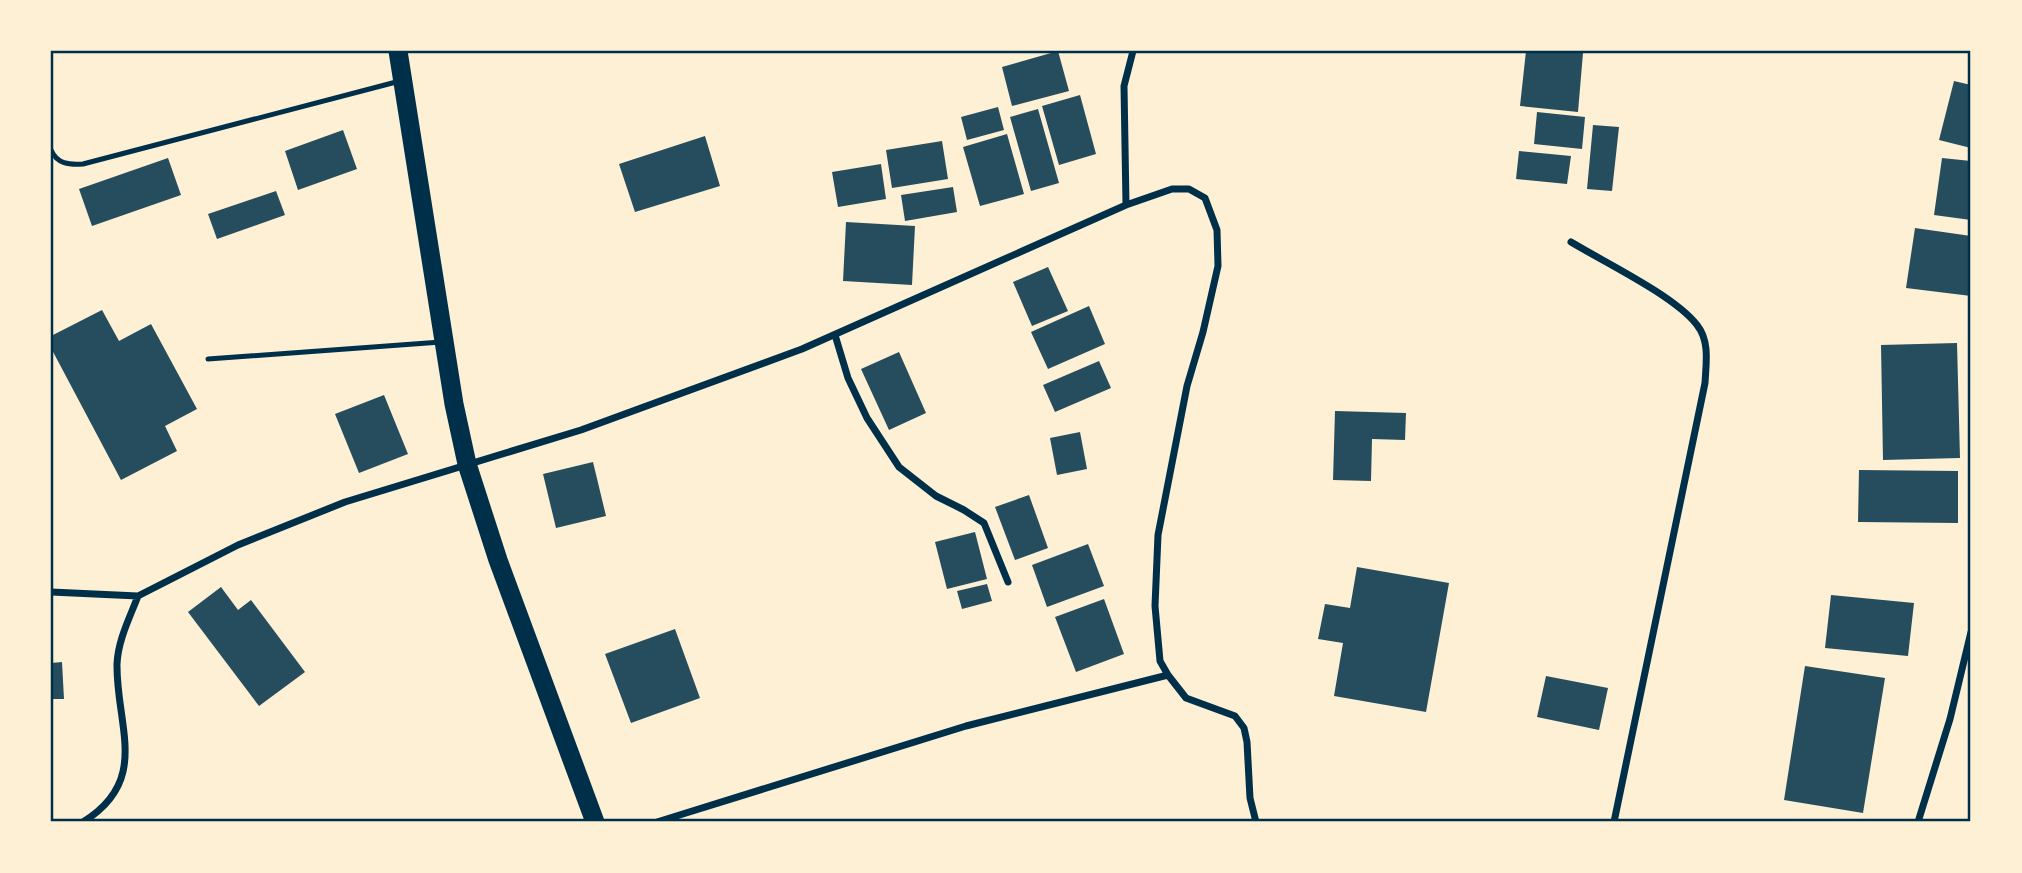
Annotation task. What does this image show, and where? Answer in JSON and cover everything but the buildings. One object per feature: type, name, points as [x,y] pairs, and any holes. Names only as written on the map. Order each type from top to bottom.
[{"type":"highway","points":[[398,51],[454,404],[467,464],[498,560],[595,822]]},
{"type":"street","points":[[1126,205],[1124,86],[1133,51]]},
{"type":"street","points":[[51,592],[138,596],[238,545],[345,502],[581,430],[835,335],[1126,205],[1172,188],[1189,189],[1205,198],[1217,230],[1218,266],[1187,386],[1158,535],[1155,606],[1160,661],[1186,698],[1235,716],[1244,728],[1250,798],[1256,822]]},
{"type":"street","points":[[1571,242],[1674,303],[1699,326],[1707,351],[1705,383],[1614,822]]},
{"type":"street","points":[[835,335],[848,378],[867,418],[899,467],[936,496],[984,523],[1008,582]]},
{"type":"street","points":[[83,822],[93,816],[115,792],[123,771],[126,743],[117,662],[124,632],[138,596]]},
{"type":"street","points":[[1918,822],[1950,719],[1971,632]]},
{"type":"street","points":[[657,822],[966,726],[1168,675]]},
{"type":"lane","points":[[51,150],[59,161],[70,165],[83,164],[403,80]]},
{"type":"lane","points":[[208,359],[444,341]]}]
